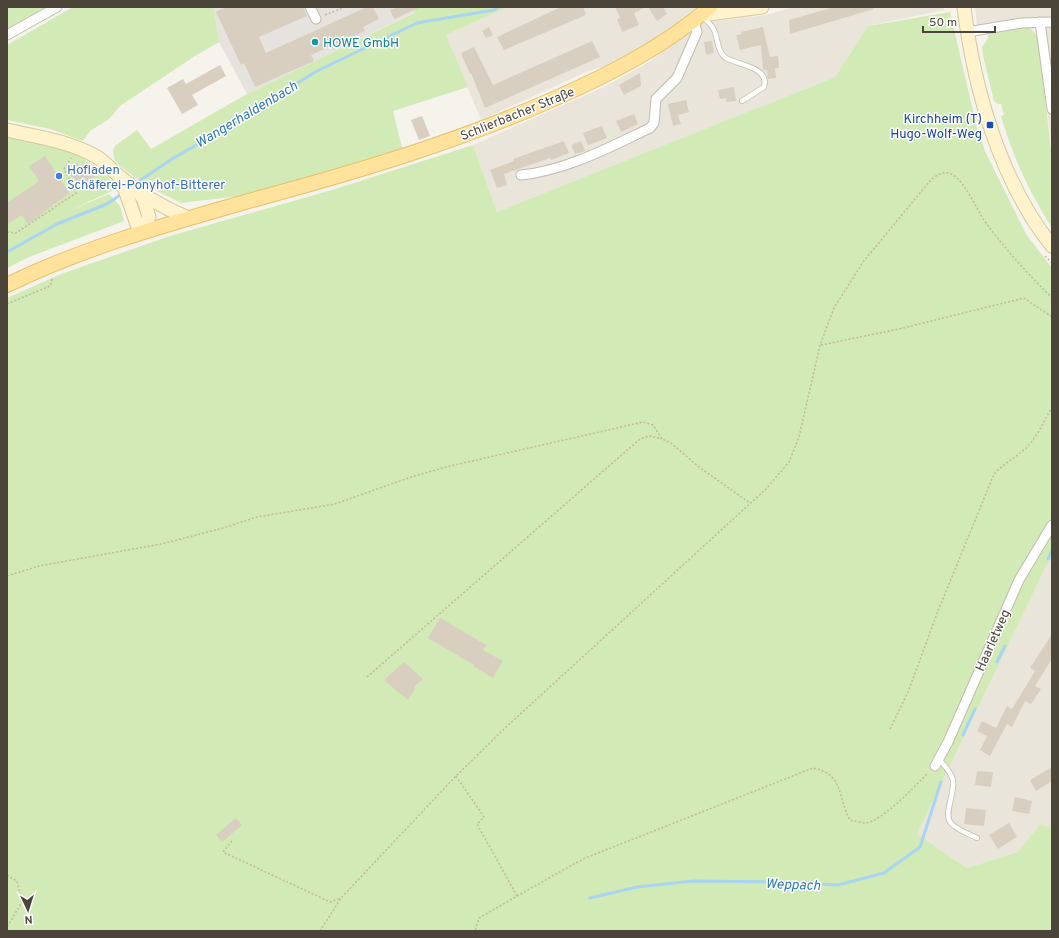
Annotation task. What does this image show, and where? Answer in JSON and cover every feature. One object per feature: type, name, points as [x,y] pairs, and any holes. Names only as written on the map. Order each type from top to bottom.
[{"type":"main road","points":[[702,14],[762,7]]},
{"type":"main road","points":[[964,7],[972,56],[990,125],[1005,167],[1024,206],[1038,229],[1052,246]]},
{"type":"main road","name":"Schlierbacher Straße","points":[[7,285],[59,260],[140,232],[328,179],[437,146],[532,109],[618,69],[702,14]]},
{"type":"main road","points":[[7,130],[46,138],[78,148],[98,158],[121,178],[136,188],[147,199],[188,218]]},
{"type":"main road","points":[[121,178],[140,232]]},
{"type":"main road","points":[[140,232],[149,217],[147,199]]},
{"type":"street","points":[[7,35],[57,7]]},
{"type":"street","points":[[310,7],[316,19]]},
{"type":"street","points":[[521,175],[536,174],[572,162],[650,128],[654,123],[656,99],[677,78],[698,32],[702,14]]},
{"type":"street","points":[[967,32],[1040,22],[1052,22]]},
{"type":"street","points":[[1040,22],[1052,109]]},
{"type":"street","name":"Haarletweg","points":[[937,762],[1019,580],[1052,525]]},
{"type":"lane","points":[[702,14],[713,28],[720,50],[725,57],[759,72],[763,77],[765,83],[764,87],[742,101]]},
{"type":"lane","points":[[937,762],[951,775],[953,781],[953,792],[947,814],[950,822],[977,838]]},
{"type":"path","points":[[316,19],[345,7]]},
{"type":"path","points":[[7,232],[16,233],[76,193],[64,169],[78,148]]},
{"type":"path","points":[[320,931],[341,898],[456,776],[510,724],[766,489],[789,462],[799,437],[820,345],[834,308],[863,262],[936,175],[945,172],[953,175],[960,182],[984,220],[1010,254],[1052,298]]},
{"type":"path","points":[[7,304],[50,286],[59,260]]},
{"type":"path","points":[[820,345],[899,329],[1024,298],[1052,317]]},
{"type":"path","points":[[890,729],[908,692],[938,611],[994,474],[1026,447],[1041,427],[1052,407]]},
{"type":"path","points":[[7,576],[39,566],[161,544],[220,529],[257,517],[335,504],[411,477],[450,466],[643,422],[653,424],[662,438]]},
{"type":"path","points":[[368,677],[640,439],[650,436],[662,438],[671,443],[699,467],[750,503]]},
{"type":"path","points":[[475,931],[479,918],[583,859],[813,768],[824,770],[837,782],[843,807],[850,820],[866,823],[877,818],[893,806],[937,762]]},
{"type":"path","points":[[456,776],[484,817],[477,824],[517,896]]},
{"type":"path","points":[[232,841],[223,852],[330,902],[341,898]]},
{"type":"path","points":[[7,875],[17,881],[22,902],[7,927]]},
{"type":"shaded area","points":[[214,7],[410,7],[413,13],[247,94],[219,42]]},
{"type":"shaded area","points":[[508,7],[700,7],[686,20],[625,59],[586,72],[481,120],[446,35]]},
{"type":"shaded area","points":[[793,7],[944,7],[944,10],[868,26],[835,77],[497,212],[473,145],[604,87],[649,62],[702,23],[767,15]]},
{"type":"shaded area","points":[[975,7],[1052,7],[1052,153],[1038,28],[978,34]]},
{"type":"shaded area","points":[[1052,554],[1052,828],[1040,824],[1018,852],[967,868],[917,834]]},
{"type":"green space","points":[[7,7],[46,7],[7,29]]},
{"type":"green space","points":[[73,7],[214,7],[219,42],[195,56],[120,106],[109,119],[90,131],[83,141],[50,129],[7,120],[7,45]]},
{"type":"green space","points":[[411,7],[508,7],[446,35],[468,87],[393,111],[403,151],[257,194],[181,203],[147,186],[120,166],[114,159],[113,150],[116,145],[137,130],[151,149],[247,94],[414,13]]},
{"type":"green space","points":[[950,12],[977,128],[985,151],[1026,234],[1052,268],[1052,554],[917,834],[967,868],[1018,852],[1040,824],[1052,828],[1052,931],[7,931],[7,298],[61,274],[170,236],[332,190],[473,145],[497,212],[835,77],[868,26]]},
{"type":"green space","points":[[1027,27],[1035,34],[1039,43],[1052,160],[1052,228],[1029,188],[1016,160],[1001,116],[1004,115],[1001,104],[994,101],[983,56],[982,47],[988,38],[988,35],[1009,29]]},
{"type":"green space","points":[[7,135],[34,139],[52,144],[74,153],[95,166],[104,173],[116,189],[69,211],[109,194],[120,206],[124,221],[29,257],[7,268]]},
{"type":"building","points":[[227,7],[303,7],[307,16],[259,37],[266,53],[367,7],[373,7],[379,19],[363,27],[365,31],[311,55],[314,61],[255,87],[244,63],[241,65],[216,12]]},
{"type":"building","points":[[398,7],[421,7],[394,19],[390,10]]},
{"type":"building","points":[[561,7],[583,7],[586,15],[504,50],[497,37]]},
{"type":"building","points":[[615,7],[646,7],[634,13],[639,25],[622,32],[617,19],[620,18]]},
{"type":"building","points":[[648,7],[663,7],[667,14],[657,21]]},
{"type":"building","points":[[834,7],[873,7],[874,9],[790,34],[789,20]]},
{"type":"building","points":[[489,27],[493,35],[486,38],[482,31]]},
{"type":"building","points":[[763,27],[770,57],[778,56],[779,68],[775,68],[776,78],[768,79],[767,70],[763,70],[761,45],[740,50],[736,35],[742,34],[741,32]]},
{"type":"building","points":[[592,41],[600,57],[485,108],[461,53],[474,47],[493,85]]},
{"type":"building","points":[[712,41],[714,53],[706,55],[704,42]]},
{"type":"building","points":[[220,65],[226,76],[192,95],[198,105],[182,114],[167,88],[183,79],[186,84]]},
{"type":"building","points":[[640,73],[641,86],[624,95],[619,85]]},
{"type":"building","points":[[734,87],[736,101],[727,102],[726,98],[720,99],[718,90]]},
{"type":"building","points":[[686,100],[689,112],[678,115],[681,124],[673,126],[668,104]]},
{"type":"building","points":[[634,114],[638,124],[621,132],[616,121]]},
{"type":"building","points":[[422,116],[430,136],[419,140],[411,120]]},
{"type":"building","points":[[602,126],[607,138],[588,145],[583,133]]},
{"type":"building","points":[[564,141],[569,153],[504,174],[507,185],[497,188],[490,170],[514,161],[513,159]]},
{"type":"building","points":[[581,141],[585,151],[575,154],[571,145]]},
{"type":"building","points":[[45,156],[69,193],[28,224],[22,215],[7,224],[7,203],[39,181],[29,166]]},
{"type":"building","points":[[77,163],[95,177],[86,188],[69,174]]},
{"type":"building","points":[[440,618],[486,645],[483,650],[503,661],[493,678],[428,638]]},
{"type":"building","points":[[1052,634],[1052,659],[1035,686],[1041,689],[1031,704],[1025,701],[1012,727],[1007,724],[990,756],[980,750],[987,736],[977,731],[982,721],[996,728],[1007,706],[1012,709],[1035,671],[1030,668]]},
{"type":"building","points":[[404,662],[423,679],[414,687],[415,689],[408,700],[384,680]]},
{"type":"building","points":[[1052,767],[1052,781],[1036,791],[1030,780]]},
{"type":"building","points":[[977,771],[993,772],[991,787],[975,785]]},
{"type":"building","points":[[1015,797],[1032,801],[1029,814],[1012,811]]},
{"type":"building","points":[[966,808],[986,810],[984,826],[964,824]]},
{"type":"building","points":[[236,818],[242,825],[222,842],[216,835]]},
{"type":"building","points":[[1009,823],[1017,837],[998,849],[989,835]]},
{"type":"waterway","name":"Wangerhaldenbach","points":[[135,184],[172,159],[245,117],[315,72],[417,23],[494,10],[498,7]]},
{"type":"waterway","name":"Wangerhaldenbach","points":[[7,252],[57,224],[107,204],[123,193]]},
{"type":"waterway","name":"Weppach","points":[[1048,559],[1052,551]]},
{"type":"waterway","name":"Weppach","points":[[997,662],[1005,646]]},
{"type":"waterway","name":"Weppach","points":[[963,735],[975,709]]},
{"type":"waterway","name":"Weppach","points":[[590,898],[637,887],[693,881],[778,882],[838,885],[884,873],[920,847],[941,782]]},
{"type":"place","name":"HOWE GmbH","points":[[315,42]]},
{"type":"place","name":"Kirchheim (T) Hugo-Wolf-Weg","points":[[990,125]]},
{"type":"place","name":"Hofladen Schäferei-Ponyhof-Bitterer","points":[[59,176]]}]
